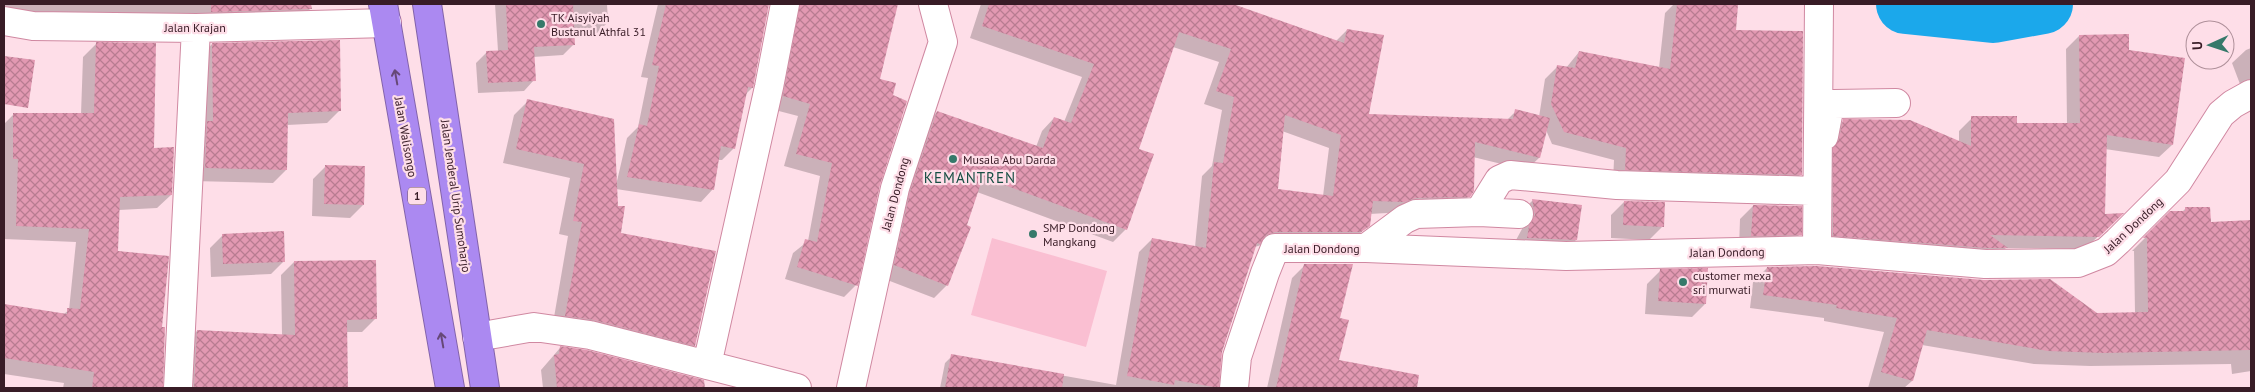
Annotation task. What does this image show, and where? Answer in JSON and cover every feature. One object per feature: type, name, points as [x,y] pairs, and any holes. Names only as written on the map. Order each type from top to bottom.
[{"type":"highway","name":"Jalan Jenderal Urip Sumoharjo","points":[[427,4],[485,388]]},
{"type":"highway","name":"Jalan Walisongo","points":[[385,13],[450,388]]},
{"type":"street","points":[[708,365],[769,87],[785,4]]},
{"type":"street","name":"Jalan Dondong","points":[[851,388],[894,188],[943,42],[933,4]]},
{"type":"street","points":[[1817,250],[1819,11]]},
{"type":"street","name":"Jalan Krajan","points":[[4,20],[33,26],[196,28],[385,13]]},
{"type":"street","points":[[178,388],[196,28]]},
{"type":"street","name":"Jalan Dondong","points":[[1234,388],[1237,357],[1264,273],[1275,248],[1366,248],[1566,256],[1817,250],[1985,264],[2078,263],[2106,252],[2118,241],[2178,181],[2221,114],[2233,104],[2251,94]]},
{"type":"street","points":[[1817,143],[1824,136],[1829,110],[1834,104],[1896,103]]},
{"type":"street","points":[[1479,212],[1499,180],[1510,175],[1617,185],[1817,191]]},
{"type":"street","points":[[1366,248],[1405,219],[1416,214],[1479,212],[1519,214]]},
{"type":"street","points":[[476,337],[534,327],[590,335],[798,388]]},
{"type":"shaded area","points":[[992,238],[1107,271],[1086,347],[971,315]]},
{"type":"building","points":[[211,4],[311,4],[312,9],[211,12]]},
{"type":"building","name":"TK Aisyiyah Bustanul Athfal 31","points":[[506,4],[573,4],[575,45],[534,47],[536,81],[488,83],[486,51],[508,50]]},
{"type":"building","points":[[666,4],[769,4],[753,88],[748,87],[735,149],[721,146],[714,190],[627,177],[639,124],[647,126],[659,66],[652,65]]},
{"type":"building","points":[[800,4],[898,4],[880,79],[896,83],[893,95],[907,101],[880,185],[858,286],[797,267],[805,239],[817,242],[832,163],[796,154],[810,104],[783,96]]},
{"type":"building","points":[[989,4],[1233,4],[1344,43],[1347,29],[1384,35],[1369,114],[1513,119],[1515,109],[1550,118],[1540,158],[1475,142],[1474,191],[1470,197],[1416,198],[1404,202],[1373,201],[1370,226],[1361,232],[1275,232],[1266,235],[1260,244],[1257,243],[1222,352],[1219,388],[1175,380],[1174,385],[1127,376],[1152,238],[1206,248],[1214,162],[1223,163],[1234,97],[1216,91],[1231,49],[1179,32],[1139,149],[1154,154],[1127,230],[983,177],[967,225],[971,227],[948,286],[894,265],[910,192],[937,111],[1043,148],[1054,117],[1071,123],[1094,64],[982,26]],"holes":[[[1285,115],[1341,135],[1333,196],[1278,189]]]},
{"type":"building","points":[[1677,4],[1738,5],[1736,30],[1803,31],[1802,175],[1625,170],[1626,148],[1564,132],[1551,104],[1557,65],[1575,68],[1579,51],[1670,69]]},
{"type":"building","points":[[2129,34],[2129,50],[2185,58],[2173,145],[2107,135],[2105,214],[2124,213],[2099,237],[1990,235],[2008,248],[1986,248],[1833,236],[1833,148],[1839,139],[1843,119],[1910,120],[1971,146],[1971,116],[2017,116],[2017,123],[2080,123],[2079,35]]},
{"type":"building","points":[[340,40],[341,111],[288,113],[287,170],[205,168],[207,121],[213,121],[212,43]]},
{"type":"building","points":[[96,42],[156,43],[154,148],[174,147],[172,195],[120,197],[118,251],[169,256],[162,327],[165,327],[163,388],[92,388],[94,372],[4,358],[4,304],[67,314],[67,308],[80,309],[89,229],[16,226],[18,159],[13,159],[13,113],[94,113]]},
{"type":"building","points":[[4,56],[35,60],[28,108],[4,104]]},
{"type":"building","points":[[527,99],[614,119],[618,206],[625,206],[621,233],[716,251],[695,346],[594,320],[565,316],[582,222],[573,221],[584,164],[516,149]]},
{"type":"building","points":[[325,165],[365,166],[364,205],[324,204]]},
{"type":"building","points":[[1532,199],[1582,205],[1577,240],[1527,238],[1529,226],[1535,215]]},
{"type":"building","points":[[1624,201],[1665,202],[1664,227],[1623,225]]},
{"type":"building","points":[[1753,205],[1802,206],[1802,235],[1751,236]]},
{"type":"building","points":[[2185,207],[2210,207],[2211,222],[2251,220],[2251,350],[2104,353],[2048,351],[1927,330],[1913,381],[1881,372],[1897,318],[1836,308],[1837,305],[1763,295],[1767,267],[1817,266],[1984,280],[2050,279],[2097,313],[2148,312],[2147,238],[2143,238],[2170,211],[2185,211]]},
{"type":"building","points":[[284,231],[285,262],[223,264],[222,234]]},
{"type":"building","points":[[376,260],[377,319],[347,320],[348,388],[194,388],[197,330],[295,335],[294,261]]},
{"type":"building","points":[[1304,264],[1353,264],[1340,318],[1349,320],[1339,360],[1419,375],[1417,388],[1276,388]]},
{"type":"building","name":"customer mexa sri murwati","points":[[1708,268],[1706,304],[1658,301],[1660,269]]},
{"type":"building","points":[[560,346],[587,350],[704,380],[705,388],[557,388],[554,355],[559,354]]},
{"type":"building","points":[[951,354],[1064,374],[1062,388],[945,388]]},
{"type":"waterway","points":[[1906,4],[1993,13],[2043,4]]},
{"type":"place","name":"TK Aisyiyah Bustanul Athfal 31","points":[[541,24]]},
{"type":"place","name":"Musala Abu Darda","points":[[953,159]]},
{"type":"place","name":"SMP Dondong Mangkang","points":[[1033,234]]},
{"type":"place","name":"customer mexa sri murwati","points":[[1683,282]]},
{"type":"district","name":"KEMANTREN","points":[[970,177]]}]
